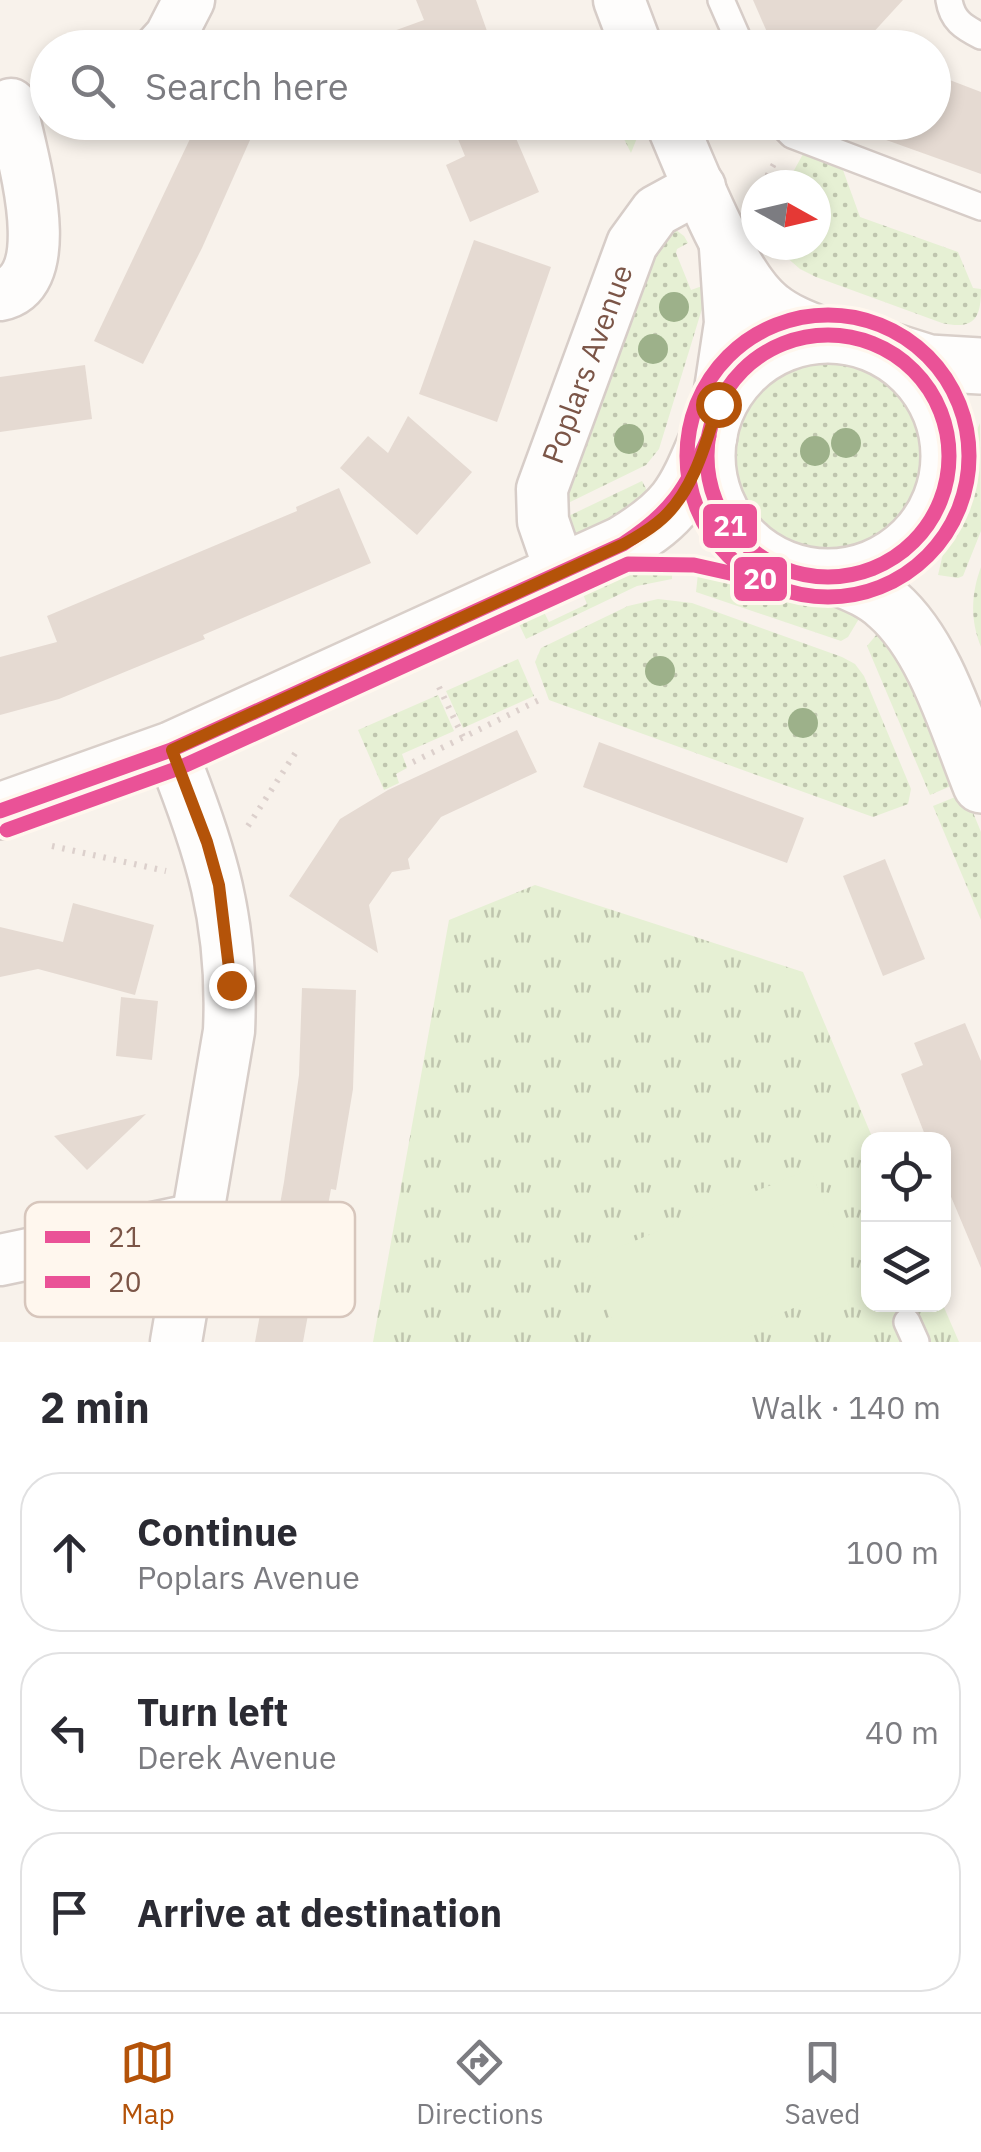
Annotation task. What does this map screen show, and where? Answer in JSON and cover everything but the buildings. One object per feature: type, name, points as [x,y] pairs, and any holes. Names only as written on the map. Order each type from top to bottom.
[{"type":"street","points":[[174,30],[189,0]]},
{"type":"street","points":[[619,0],[631,30]]},
{"type":"street","points":[[0,295],[10,293],[32,268],[37,237],[19,102]]},
{"type":"street","points":[[679,140],[750,284],[768,306],[826,335]]},
{"type":"street","name":"Poplars Avenue","points":[[561,573],[543,521],[542,488],[632,244],[656,211],[700,187]]},
{"type":"street","points":[[724,238],[730,323],[707,472],[718,508],[738,538],[767,562]]},
{"type":"street","points":[[0,811],[172,750],[624,544],[658,523],[674,507],[691,479],[714,420],[737,376],[763,354],[794,340],[826,335],[857,338],[929,363],[981,366]]},
{"type":"street","points":[[886,349],[917,373],[938,407],[949,445]]},
{"type":"street","points":[[926,654],[921,588],[924,556],[932,518],[946,483],[949,445],[960,418],[981,388]]},
{"type":"street","points":[[624,544],[701,543],[802,575],[840,578],[877,568],[893,558],[908,548],[932,518]]},
{"type":"street","points":[[840,578],[888,604],[926,654],[981,785]]},
{"type":"street","points":[[172,750],[219,885],[231,985],[229,1031],[199,1202]]},
{"type":"street","points":[[0,1260],[25,1255]]},
{"type":"street","points":[[176,1342],[180,1317]]},
{"type":"lane","points":[[721,0],[734,30]]},
{"type":"lane","points":[[949,0],[951,14],[981,36]]},
{"type":"lane","points":[[813,140],[981,207]]},
{"type":"path","points":[[439,687],[463,737]]},
{"type":"path","points":[[412,762],[541,698]]},
{"type":"path","points":[[239,840],[296,752]]},
{"type":"path","points":[[52,846],[174,873]]},
{"type":"green space","points":[[624,140],[636,140],[631,153]]},
{"type":"green space","points":[[803,154],[843,170],[860,217],[958,252],[973,288],[981,289],[974,320],[962,325],[942,323],[800,269],[790,260],[831,260],[831,170],[794,170]]},
{"type":"green space","points":[[672,227],[688,243],[676,253],[691,290],[705,285],[705,299],[659,449],[646,465],[564,505],[561,494],[647,250]]},
{"type":"green space","points":[[827,355],[865,363],[897,385],[919,417],[927,455],[919,493],[897,525],[865,547],[827,555],[789,547],[757,525],[735,493],[727,455],[735,417],[757,385],[789,363]]},
{"type":"green space","points":[[980,423],[981,531],[963,576],[938,575],[966,455]]},
{"type":"green space","points":[[642,481],[651,498],[647,504],[580,534],[564,529],[558,521]]},
{"type":"green space","points":[[672,562],[672,579],[637,586],[526,639],[517,620],[542,608],[549,622],[587,604],[580,587],[631,567]]},
{"type":"green space","points":[[699,564],[833,599],[863,612],[848,637],[841,641],[696,592]]},
{"type":"green space","points":[[981,567],[981,647],[973,607]]},
{"type":"green space","points":[[658,599],[692,603],[855,664],[864,676],[911,789],[908,804],[873,817],[549,700],[535,662],[541,648],[628,606]]},
{"type":"green space","points":[[882,628],[898,645],[960,782],[930,795],[867,646]]},
{"type":"green space","points":[[518,659],[534,696],[463,728],[446,691]]},
{"type":"green space","points":[[438,695],[454,731],[402,754],[407,768],[396,774],[399,783],[384,790],[358,730]]},
{"type":"green space","points":[[965,793],[981,832],[981,920],[933,806]]},
{"type":"green space","points":[[535,885],[803,972],[870,1132],[861,1132],[861,1312],[946,1312],[959,1342],[373,1342],[449,920]]},
{"type":"green space","points":[[810,1169],[857,1282],[711,1342],[621,1342],[588,1260]]},
{"type":"transit line","name":"20","points":[[828,315],[882,326],[927,357],[958,402],[969,456],[958,510],[927,555],[882,586],[828,597],[774,586],[729,555],[698,510],[687,456],[698,402],[729,357],[774,326],[828,315]]},
{"type":"transit line","name":"21","points":[[828,335],[874,345],[913,371],[939,410],[949,456],[939,502],[913,541],[874,567],[828,577],[782,567],[743,541],[717,502],[707,456],[717,410],[743,371],[782,345],[828,335]]},
{"type":"transit line","name":"21","points":[[0,811],[171,750],[623,544],[676,498],[709,436]]},
{"type":"transit line","name":"20","points":[[7,830],[179,768],[628,564],[694,565],[761,580]]},
{"type":"route","points":[[231,985],[219,885],[172,750],[624,544],[658,523],[674,507],[691,479],[718,404]]}]
